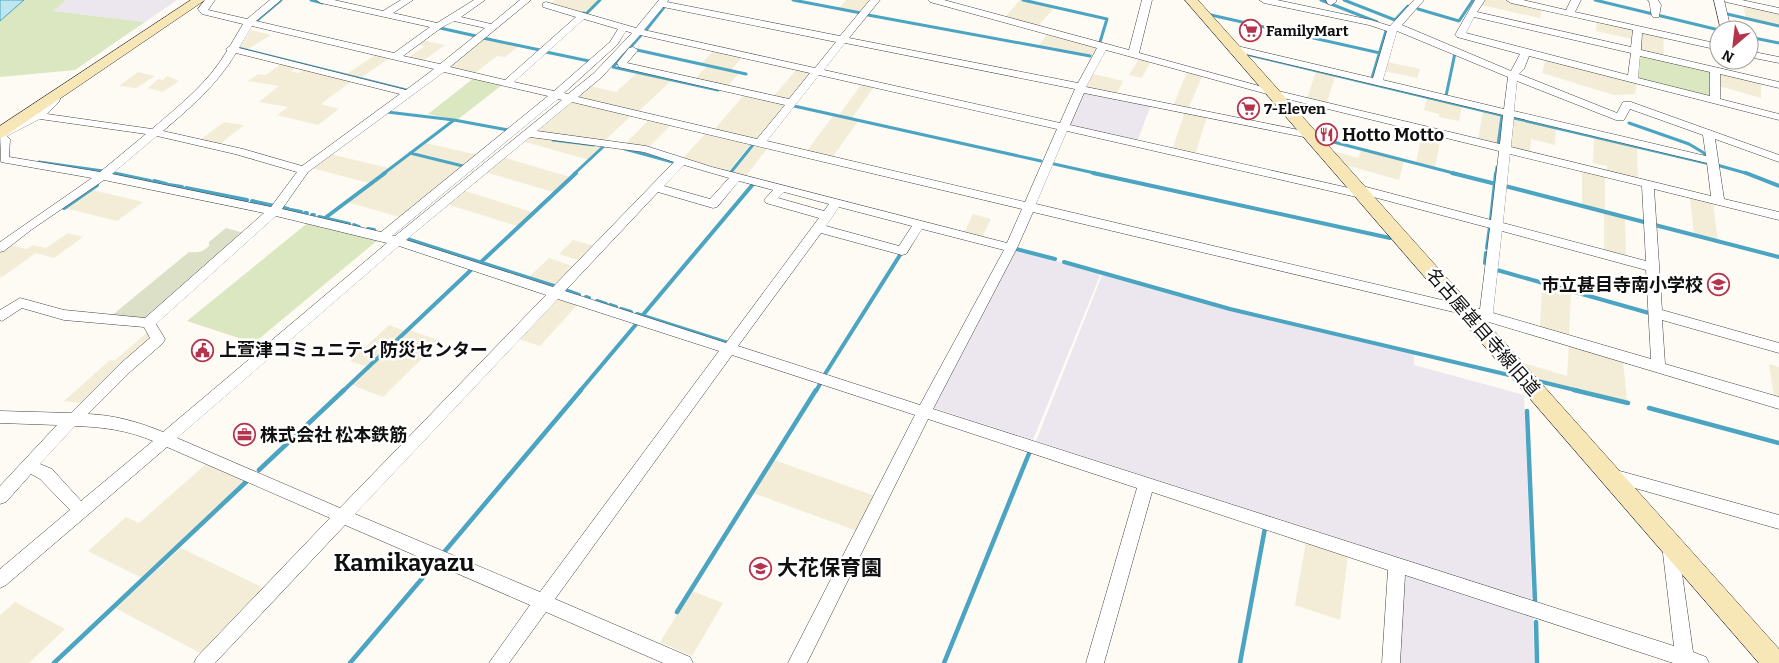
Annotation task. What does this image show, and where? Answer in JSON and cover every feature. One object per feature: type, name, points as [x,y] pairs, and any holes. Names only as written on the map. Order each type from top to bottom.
[{"type":"street","points":[[0,135],[199,0]]},
{"type":"street","points":[[210,0],[204,6],[205,12],[1463,309],[1779,403]]},
{"type":"street","points":[[0,248],[27,227],[104,175],[187,105],[219,72],[249,22],[276,0]]},
{"type":"street","points":[[321,0],[438,26]]},
{"type":"street","points":[[386,14],[408,0]]},
{"type":"street","points":[[395,57],[438,26],[480,0]]},
{"type":"street","points":[[0,315],[2,316],[20,302],[64,315],[148,323],[275,210],[304,170],[442,68],[526,0]]},
{"type":"street","points":[[532,0],[550,2]]},
{"type":"street","points":[[759,143],[875,0]]},
{"type":"street","points":[[933,0],[1272,92],[1779,216]]},
{"type":"street","points":[[1133,55],[1147,0]]},
{"type":"street","name":"名古屋甚目寺線旧道","points":[[1191,0],[1607,473],[1774,659]]},
{"type":"street","points":[[1264,0],[1394,28],[1513,75],[1572,101],[1620,118],[1626,104],[1779,159]]},
{"type":"street","points":[[1377,82],[1394,28],[1418,0]]},
{"type":"street","points":[[1480,0],[1460,35],[1779,118]]},
{"type":"street","points":[[1511,0],[1709,45]]},
{"type":"street","points":[[1569,13],[1576,0]]},
{"type":"street","points":[[1653,0],[1656,5],[1656,15]]},
{"type":"street","points":[[1720,0],[1724,20]]},
{"type":"street","points":[[1734,1],[1779,11]]},
{"type":"street","points":[[550,2],[546,5],[624,28],[1358,191],[1496,225],[1652,267]]},
{"type":"street","points":[[792,103],[622,64],[663,2],[1310,136]]},
{"type":"street","points":[[1471,13],[1709,69]]},
{"type":"street","points":[[507,83],[582,16]]},
{"type":"street","points":[[453,18],[493,27]]},
{"type":"street","points":[[0,580],[164,440],[614,43],[624,28]]},
{"type":"street","points":[[1633,79],[1634,51],[1638,29]]},
{"type":"street","points":[[390,239],[568,99],[644,32]]},
{"type":"street","points":[[797,663],[924,412],[1011,248],[1081,88],[1103,46]]},
{"type":"street","points":[[1233,48],[1712,160]]},
{"type":"street","points":[[231,50],[407,93]]},
{"type":"street","points":[[1486,316],[1513,75],[1519,69],[1526,52]]},
{"type":"street","points":[[1759,56],[1779,60]]},
{"type":"street","points":[[1716,101],[1715,70],[1779,85]]},
{"type":"street","points":[[0,135],[38,116],[55,100],[56,96]]},
{"type":"street","points":[[38,116],[153,132],[247,152],[304,170]]},
{"type":"street","points":[[527,132],[646,149],[781,188],[1011,248]]},
{"type":"street","points":[[1708,133],[1718,201]]},
{"type":"street","points":[[0,135],[4,139],[2,155],[5,160],[104,175],[275,210],[390,239],[1690,661],[1670,542]]},
{"type":"street","points":[[203,663],[682,160]]},
{"type":"street","points":[[656,188],[713,204],[737,176]]},
{"type":"street","points":[[1648,184],[1658,367]]},
{"type":"street","points":[[781,188],[770,200],[827,216]]},
{"type":"street","points":[[498,663],[837,202]]},
{"type":"street","points":[[818,228],[902,251],[919,224]]},
{"type":"street","points":[[1654,313],[1779,348]]},
{"type":"street","points":[[0,497],[74,418],[158,339],[148,323]]},
{"type":"street","points":[[0,417],[74,418],[108,421],[141,429],[684,663]]},
{"type":"street","points":[[28,466],[46,474],[81,511]]},
{"type":"street","points":[[1607,473],[1779,522]]},
{"type":"street","points":[[1095,663],[1146,484]]},
{"type":"street","points":[[1391,663],[1397,565]]},
{"type":"shaded area","points":[[66,0],[177,0],[145,22],[52,11]]},
{"type":"shaded area","points":[[555,0],[599,0],[586,13],[551,3]]},
{"type":"shaded area","points":[[846,0],[872,0],[862,13],[839,8]]},
{"type":"shaded area","points":[[1020,0],[1054,8],[1038,26],[1005,17]]},
{"type":"shaded area","points":[[1485,0],[1503,0],[1542,9],[1540,18],[1481,5]]},
{"type":"shaded area","points":[[1743,4],[1779,12],[1779,25],[1759,20],[1746,18]]},
{"type":"shaded area","points":[[1597,21],[1629,28],[1633,31],[1632,39],[1596,31]]},
{"type":"shaded area","points":[[251,30],[271,35],[248,49],[240,47]]},
{"type":"shaded area","points":[[1641,33],[1664,36],[1663,56],[1639,50]]},
{"type":"shaded area","points":[[1048,34],[1097,47],[1092,56],[1038,46]]},
{"type":"shaded area","points":[[482,38],[519,46],[505,57],[497,56],[475,73],[448,66]]},
{"type":"shaded area","points":[[422,40],[445,45],[423,61],[409,57],[425,46],[417,44]]},
{"type":"shaded area","points":[[714,50],[743,56],[731,70],[702,63]]},
{"type":"shaded area","points":[[375,55],[389,58],[362,77],[347,74]]},
{"type":"shaded area","points":[[1139,59],[1150,62],[1142,78],[1129,75]]},
{"type":"shaded area","points":[[1546,59],[1637,83],[1635,94],[1614,95],[1542,73]]},
{"type":"shaded area","points":[[1387,62],[1420,69],[1417,78],[1384,71]]},
{"type":"shaded area","points":[[282,63],[297,67],[291,71],[298,73],[305,69],[352,81],[321,104],[339,109],[318,125],[277,115],[288,107],[259,102],[279,86],[248,81],[258,74],[266,75]]},
{"type":"shaded area","points":[[707,66],[739,73],[727,87],[694,80]]},
{"type":"shaded area","points":[[796,70],[813,73],[790,101],[773,97]]},
{"type":"shaded area","points":[[1316,71],[1335,76],[1327,103],[1307,98]]},
{"type":"shaded area","points":[[138,72],[155,76],[136,88],[119,86]]},
{"type":"shaded area","points":[[1187,72],[1202,77],[1188,109],[1173,106]]},
{"type":"shaded area","points":[[637,73],[671,81],[638,112],[578,99],[578,96],[590,86],[616,92]]},
{"type":"shaded area","points":[[1719,73],[1761,83],[1761,98],[1719,86]]},
{"type":"shaded area","points":[[1093,74],[1123,81],[1117,94],[1087,88]]},
{"type":"shaded area","points":[[167,76],[179,81],[163,92],[148,88],[158,79],[163,80]]},
{"type":"shaded area","points":[[861,85],[874,87],[852,118],[839,115]]},
{"type":"shaded area","points":[[1084,91],[1151,105],[1137,142],[1068,125]]},
{"type":"shaded area","points":[[743,96],[784,105],[756,140],[714,130]]},
{"type":"shaded area","points":[[1427,98],[1462,106],[1459,121],[1439,117],[1439,114],[1424,110]]},
{"type":"shaded area","points":[[570,103],[631,116],[603,142],[534,131]]},
{"type":"shaded area","points":[[1483,111],[1501,115],[1497,145],[1478,140]]},
{"type":"shaded area","points":[[1185,112],[1207,116],[1195,155],[1172,150]]},
{"type":"shaded area","points":[[833,116],[858,121],[832,158],[806,152]]},
{"type":"shaded area","points":[[1512,118],[1556,128],[1555,145],[1531,139],[1530,153],[1510,148]]},
{"type":"shaded area","points":[[648,121],[670,126],[648,148],[625,144]]},
{"type":"shaded area","points":[[224,122],[244,125],[220,144],[200,140]]},
{"type":"shaded area","points":[[1423,132],[1441,137],[1435,167],[1416,162]]},
{"type":"shaded area","points":[[705,134],[750,145],[729,171],[683,158]]},
{"type":"shaded area","points":[[528,136],[602,147],[589,160],[522,141]]},
{"type":"shaded area","points":[[1594,137],[1637,147],[1638,180],[1607,172],[1607,166],[1593,163]]},
{"type":"shaded area","points":[[425,143],[478,155],[466,165],[413,152]]},
{"type":"shaded area","points":[[754,146],[767,149],[746,176],[732,172]]},
{"type":"shaded area","points":[[1330,150],[1358,158],[1361,150],[1404,161],[1399,180],[1342,164]]},
{"type":"shaded area","points":[[330,154],[388,168],[369,183],[311,168]]},
{"type":"shaded area","points":[[410,154],[464,167],[403,218],[347,202]]},
{"type":"shaded area","points":[[502,157],[570,177],[553,192],[485,172]]},
{"type":"shaded area","points":[[1582,171],[1605,177],[1605,211],[1582,205]]},
{"type":"shaded area","points":[[91,190],[143,202],[117,221],[65,208]]},
{"type":"shaded area","points":[[462,190],[532,212],[517,226],[446,204]]},
{"type":"shaded area","points":[[1690,198],[1713,204],[1718,240],[1694,234]]},
{"type":"shaded area","points":[[1604,212],[1625,218],[1626,256],[1604,250]]},
{"type":"shaded area","points":[[973,214],[991,219],[982,237],[964,233]]},
{"type":"shaded area","points":[[68,233],[83,237],[54,258],[36,253],[0,277],[0,252],[10,245],[26,249],[33,245],[46,248]]},
{"type":"shaded area","points":[[573,240],[595,246],[581,261],[559,254]]},
{"type":"shaded area","points":[[1014,249],[1101,273],[1033,440],[931,407]]},
{"type":"shaded area","points":[[549,258],[575,267],[556,286],[529,277]]},
{"type":"shaded area","points":[[1103,273],[1230,310],[1414,352],[1414,365],[1524,395],[1532,600],[1036,441]]},
{"type":"shaded area","points":[[1542,284],[1571,292],[1569,337],[1540,329]]},
{"type":"shaded area","points":[[554,298],[579,303],[540,346],[516,338]]},
{"type":"shaded area","points":[[389,325],[405,331],[367,367],[350,361]]},
{"type":"shaded area","points":[[150,330],[155,338],[86,404],[64,401],[110,360],[114,361]]},
{"type":"shaded area","points":[[410,330],[440,341],[383,397],[352,385]]},
{"type":"shaded area","points":[[1569,345],[1623,360],[1627,401],[1534,380],[1517,361],[1567,376]]},
{"type":"shaded area","points":[[1769,364],[1779,367],[1779,399],[1774,397]]},
{"type":"shaded area","points":[[774,460],[875,496],[857,531],[753,493]]},
{"type":"shaded area","points":[[206,464],[246,481],[142,578],[88,551],[126,517],[139,523]]},
{"type":"shaded area","points":[[1306,541],[1348,555],[1340,620],[1295,605]]},
{"type":"shaded area","points":[[181,548],[266,589],[204,655],[115,608]]},
{"type":"shaded area","points":[[1402,572],[1533,614],[1534,663],[1397,663]]},
{"type":"shaded area","points":[[692,591],[723,603],[692,656],[660,642]]},
{"type":"shaded area","points":[[15,602],[65,629],[29,663],[0,663],[0,615]]},
{"type":"green space","points":[[24,0],[66,0],[53,11],[145,22],[75,70],[0,77],[0,21]]},
{"type":"green space","points":[[1643,55],[1712,72],[1712,98],[1640,80],[1637,78],[1639,56]]},
{"type":"green space","points":[[474,78],[502,85],[457,120],[428,114]]},
{"type":"green space","points":[[310,221],[379,239],[254,343],[187,321]]},
{"type":"green space","points":[[226,228],[244,233],[145,320],[110,317],[189,252],[200,252],[207,248],[209,242]]},
{"type":"water","points":[[0,0],[24,0],[0,21]]},
{"type":"waterway","points":[[256,21],[281,0]]},
{"type":"waterway","points":[[311,0],[323,3]]},
{"type":"waterway","points":[[583,13],[586,14],[600,0]]},
{"type":"waterway","points":[[793,0],[861,13]]},
{"type":"waterway","points":[[1023,0],[1107,19],[1100,42]]},
{"type":"waterway","points":[[1321,0],[1377,22]]},
{"type":"waterway","points":[[1344,0],[1395,20],[1408,6]]},
{"type":"waterway","points":[[1418,9],[1459,21],[1473,0]]},
{"type":"waterway","points":[[1595,0],[1709,28]]},
{"type":"waterway","points":[[646,30],[665,6]]},
{"type":"waterway","points":[[1727,14],[1779,26]]},
{"type":"waterway","points":[[868,15],[1090,56]]},
{"type":"waterway","points":[[1211,15],[1379,53]]},
{"type":"waterway","points":[[440,28],[476,36]]},
{"type":"waterway","points":[[1379,53],[1386,31]]},
{"type":"waterway","points":[[642,34],[613,67],[718,90]]},
{"type":"waterway","points":[[483,38],[540,50]]},
{"type":"waterway","points":[[1759,39],[1779,43]]},
{"type":"waterway","points":[[239,45],[238,48],[406,90]]},
{"type":"waterway","points":[[637,50],[746,74]]},
{"type":"waterway","points":[[546,52],[589,61]]},
{"type":"waterway","points":[[1372,78],[1379,53]]},
{"type":"waterway","points":[[1446,96],[1455,53]]},
{"type":"waterway","points":[[1246,54],[1501,115]]},
{"type":"waterway","points":[[794,106],[1041,161]]},
{"type":"waterway","points":[[387,112],[454,120]]},
{"type":"waterway","points":[[1498,145],[1502,116]]},
{"type":"waterway","points":[[1514,118],[1706,163]]},
{"type":"waterway","points":[[410,153],[454,120]]},
{"type":"waterway","points":[[454,120],[508,130]]},
{"type":"waterway","points":[[1629,123],[1689,144],[1704,153],[1705,156]]},
{"type":"waterway","points":[[1322,139],[1457,174]]},
{"type":"waterway","points":[[553,140],[594,145]]},
{"type":"waterway","points":[[574,174],[604,146]]},
{"type":"waterway","points":[[731,172],[752,146]]},
{"type":"waterway","points":[[625,149],[676,163]]},
{"type":"waterway","points":[[383,174],[410,153]]},
{"type":"waterway","points":[[410,153],[463,166]]},
{"type":"waterway","points":[[39,162],[103,171]]},
{"type":"waterway","points":[[1054,164],[1099,174]]},
{"type":"waterway","points":[[1717,165],[1747,174]]},
{"type":"waterway","points":[[1496,174],[1497,167]]},
{"type":"waterway","points":[[116,174],[112,173],[150,181]]},
{"type":"waterway","points":[[325,218],[385,173]]},
{"type":"waterway","points":[[481,263],[576,173]]},
{"type":"waterway","points":[[1093,173],[1390,238]]},
{"type":"waterway","points":[[1452,173],[1495,184]]},
{"type":"waterway","points":[[1495,184],[1496,173]]},
{"type":"waterway","points":[[1747,174],[1779,186]]},
{"type":"waterway","points":[[154,181],[166,184]]},
{"type":"waterway","points":[[642,316],[754,183]]},
{"type":"waterway","points":[[1491,219],[1495,184]]},
{"type":"waterway","points":[[64,208],[97,185]]},
{"type":"waterway","points":[[169,185],[182,187]]},
{"type":"waterway","points":[[1505,186],[1644,222]]},
{"type":"waterway","points":[[186,188],[247,200]]},
{"type":"waterway","points":[[252,201],[274,206]]},
{"type":"waterway","points":[[280,207],[288,209]]},
{"type":"waterway","points":[[291,210],[301,212]]},
{"type":"waterway","points":[[319,217],[349,224]]},
{"type":"waterway","points":[[354,225],[359,227]]},
{"type":"waterway","points":[[1655,225],[1779,257]]},
{"type":"waterway","points":[[1487,248],[1490,227]]},
{"type":"waterway","points":[[368,229],[374,230]]},
{"type":"waterway","points":[[407,239],[481,263]]},
{"type":"waterway","points":[[1016,249],[1055,259]]},
{"type":"waterway","points":[[1485,263],[1486,253]]},
{"type":"waterway","points":[[825,374],[900,255]]},
{"type":"waterway","points":[[1064,262],[1230,309],[1509,375]]},
{"type":"waterway","points":[[481,263],[557,287]]},
{"type":"waterway","points":[[343,391],[471,270]]},
{"type":"waterway","points":[[1497,270],[1649,313]]},
{"type":"waterway","points":[[565,290],[579,295]]},
{"type":"waterway","points":[[597,301],[606,304]]},
{"type":"waterway","points":[[610,305],[616,307]]},
{"type":"waterway","points":[[621,309],[631,312]]},
{"type":"waterway","points":[[637,314],[642,316]]},
{"type":"waterway","points":[[642,316],[728,343]]},
{"type":"waterway","points":[[580,391],[638,322]]},
{"type":"waterway","points":[[1538,381],[1579,391]]},
{"type":"waterway","points":[[816,391],[820,384]]},
{"type":"waterway","points":[[259,470],[344,390]]},
{"type":"waterway","points":[[445,551],[581,390]]},
{"type":"waterway","points":[[677,612],[816,390]]},
{"type":"waterway","points":[[1574,390],[1628,403]]},
{"type":"waterway","points":[[1649,408],[1779,443]]},
{"type":"waterway","points":[[1527,411],[1535,601]]},
{"type":"waterway","points":[[944,663],[1030,451]]},
{"type":"waterway","points":[[54,663],[246,482]]},
{"type":"waterway","points":[[1240,663],[1265,528]]},
{"type":"waterway","points":[[350,663],[431,568]]},
{"type":"waterway","points":[[1536,622],[1537,663]]},
{"type":"place","name":"FamilyMart","points":[[1250,31]]},
{"type":"place","name":"7-Eleven","points":[[1248,109]]},
{"type":"place","name":"Hotto Motto","points":[[1326,135]]},
{"type":"place","name":"市立甚目寺南小学校","points":[[1719,285]]},
{"type":"place","name":"上萱津コミュニティ防災センター","points":[[203,350]]},
{"type":"place","name":"株式会社 松本鉄筋","points":[[244,435]]},
{"type":"place","name":"大花保育園","points":[[761,568]]},
{"type":"district","name":"Kamikayazu","points":[[404,563]]}]
